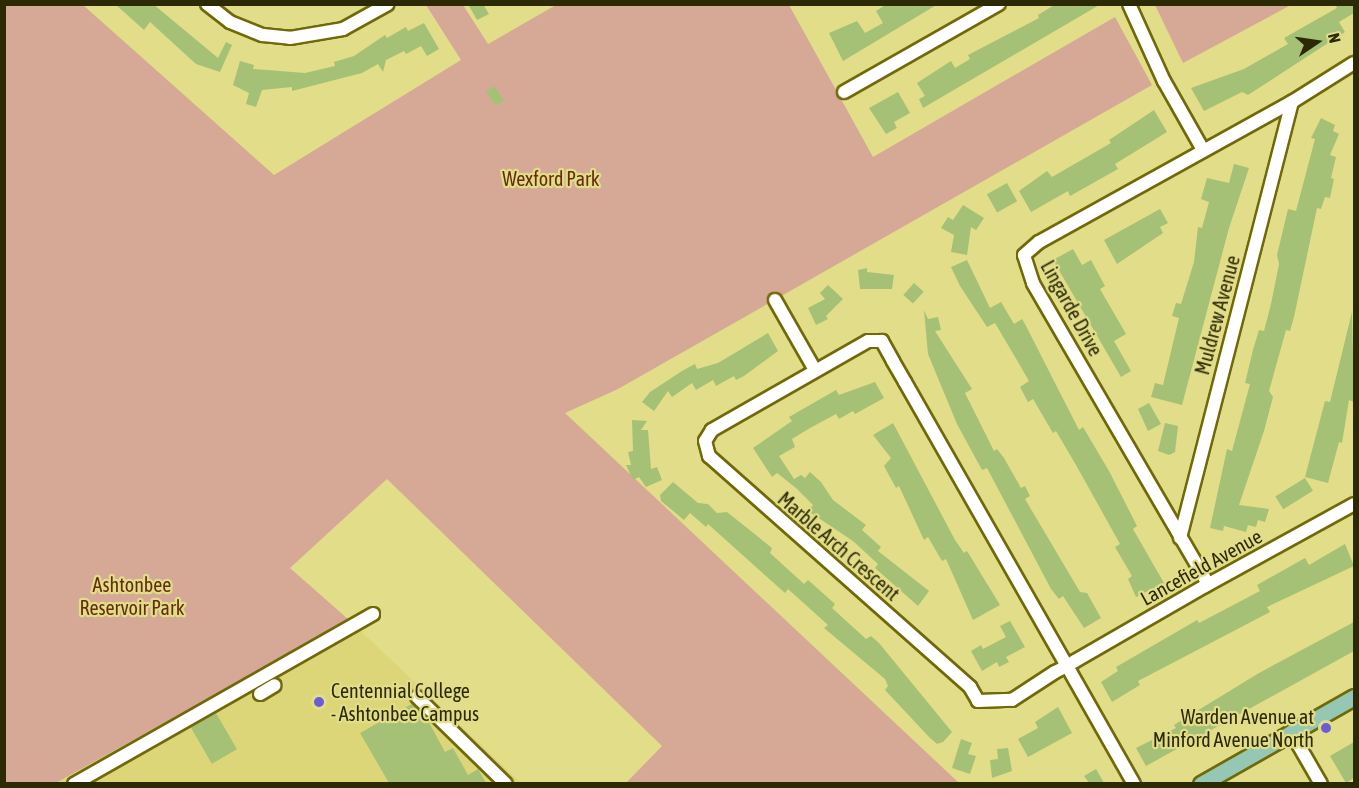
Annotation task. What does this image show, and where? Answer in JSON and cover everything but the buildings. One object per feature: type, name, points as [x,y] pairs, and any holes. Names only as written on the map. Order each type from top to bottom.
[{"type":"main road","points":[[1201,783],[1354,697]]},
{"type":"street","points":[[207,4],[230,22],[252,31],[290,38],[343,29],[388,4]]},
{"type":"street","points":[[844,92],[999,4]]},
{"type":"street","points":[[1129,4],[1164,81],[1203,150]]},
{"type":"street","name":"Lingarde Drive","points":[[1208,584],[1033,283],[1024,255],[1039,242],[1293,102],[1354,63]]},
{"type":"street","name":"Muldrew Avenue","points":[[1180,538],[1293,102]]},
{"type":"street","points":[[775,300],[815,370]]},
{"type":"street","name":"Marble Arch Crescent","points":[[1067,666],[1012,700],[978,701],[969,687],[709,456],[705,441],[712,430],[868,341],[882,341],[1134,783]]},
{"type":"street","name":"Lancefield Avenue","points":[[1067,666],[1208,584],[1354,504]]},
{"type":"street","points":[[74,783],[271,679],[373,614]]},
{"type":"street","points":[[417,697],[506,783]]},
{"type":"street","points":[[1291,732],[1321,783]]},
{"type":"shaded area","name":"Centennial College - Ashtonbee Campus","points":[[349,620],[521,783],[56,784]]},
{"type":"green space","points":[[5,5],[83,5],[274,175],[461,60],[426,5],[463,5],[488,44],[556,5],[789,5],[873,157],[1115,17],[1152,85],[618,389],[565,413],[959,783],[626,783],[662,746],[387,479],[290,568],[349,620],[56,783],[5,784]]},
{"type":"green space","points":[[1155,5],[1291,5],[1183,63]]},
{"type":"place","name":"Centennial College - Ashtonbee Campus","points":[[319,702]]},
{"type":"place","name":"Warden Avenue at Minford Avenue North","points":[[1326,728]]},
{"type":"park label","name":"Wexford Park","points":[[551,178]]},
{"type":"park label","name":"Ashtonbee Reservoir Park","points":[[132,596]]}]
